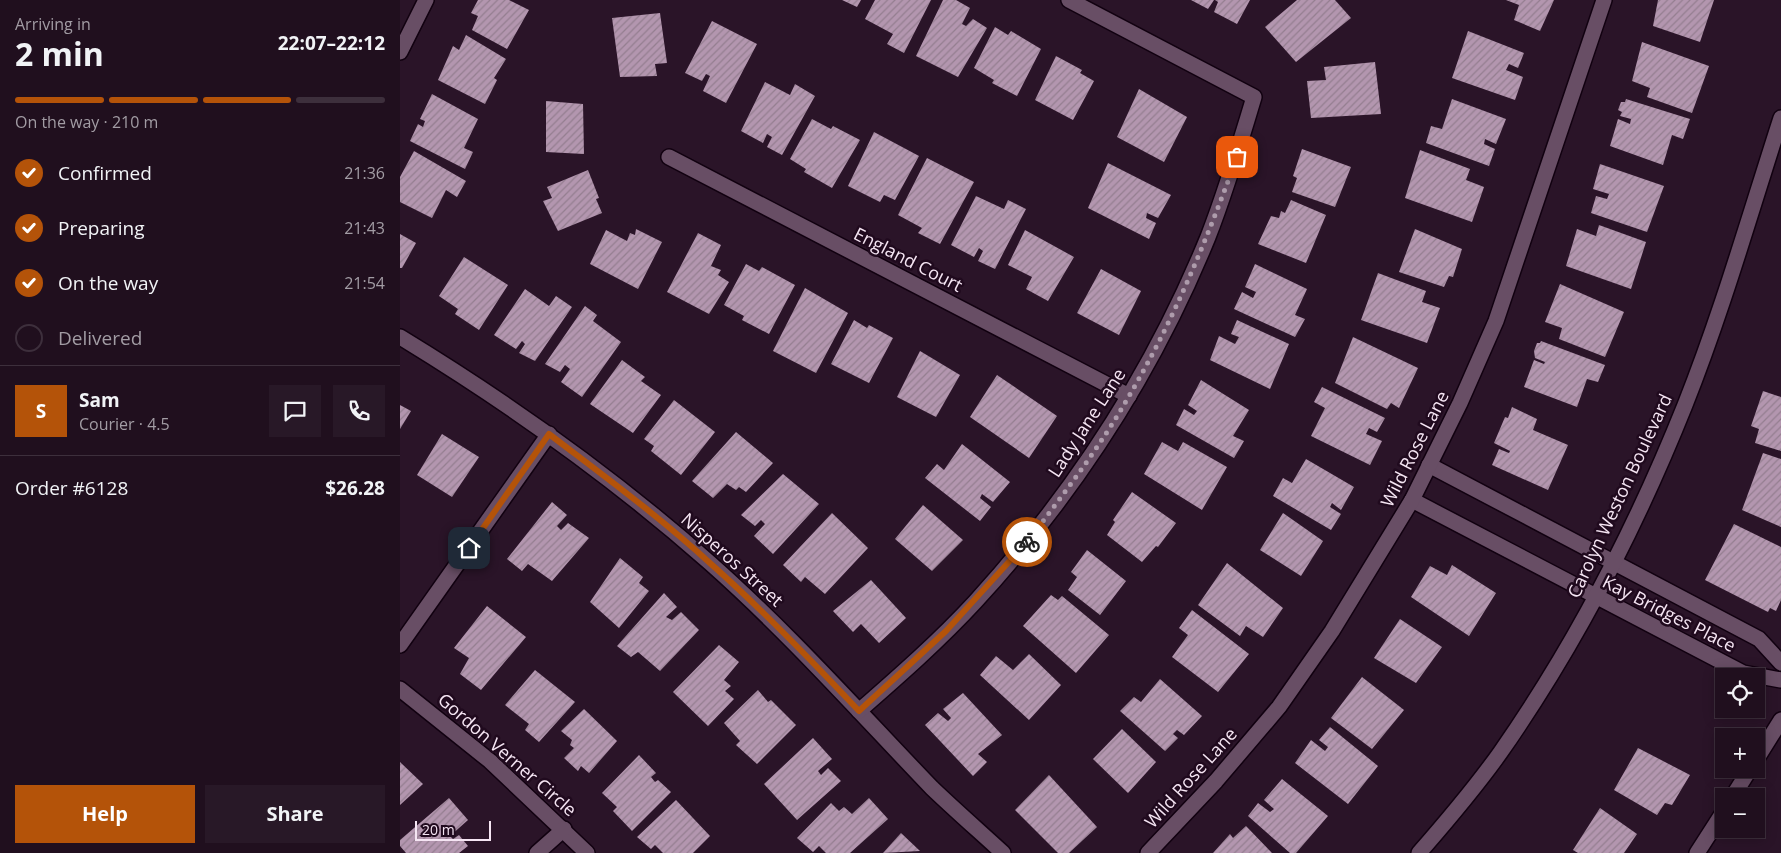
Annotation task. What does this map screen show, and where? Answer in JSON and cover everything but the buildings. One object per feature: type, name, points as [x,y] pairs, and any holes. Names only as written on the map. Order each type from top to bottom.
[{"type":"street","points":[[400,52],[426,0]]},
{"type":"street","name":"Lady Jane Lane","points":[[859,711],[918,659],[960,617],[1027,542],[1079,473],[1129,396],[1174,312],[1208,236],[1237,157],[1254,97],[1069,0]]},
{"type":"street","name":"Wild Rose Lane","points":[[1148,853],[1216,781],[1278,706],[1332,631],[1412,500],[1460,403],[1496,321],[1604,0]]},
{"type":"street","name":"Carolyn Weston Boulevard","points":[[1419,853],[1499,753],[1548,679],[1612,562],[1684,406],[1708,340],[1781,118]]},
{"type":"street","name":"England Court","points":[[669,157],[1129,396]]},
{"type":"street","name":"Nisperos Street","points":[[400,337],[472,381],[549,434],[632,497],[711,563],[786,634],[934,790],[1003,853]]},
{"type":"street","points":[[400,645],[549,434]]},
{"type":"street","name":"Kay Bridges Place","points":[[1430,465],[1759,639],[1781,663]]},
{"type":"street","name":"Kay Bridges Place","points":[[1412,500],[1743,673],[1781,680]]},
{"type":"street","name":"Gordon Verner Circle","points":[[400,689],[490,761],[564,829],[587,853]]},
{"type":"street","points":[[1765,746],[1781,720]]},
{"type":"street","points":[[1697,853],[1715,825]]},
{"type":"street","points":[[536,853],[564,829]]},
{"type":"way so far","points":[[1027,542],[1079,473],[1129,396],[1174,312],[1208,236],[1237,157]]},
{"type":"route","points":[[469,548],[549,434],[632,497],[711,563],[786,634],[859,711],[918,659],[974,603],[1027,542]]}]
